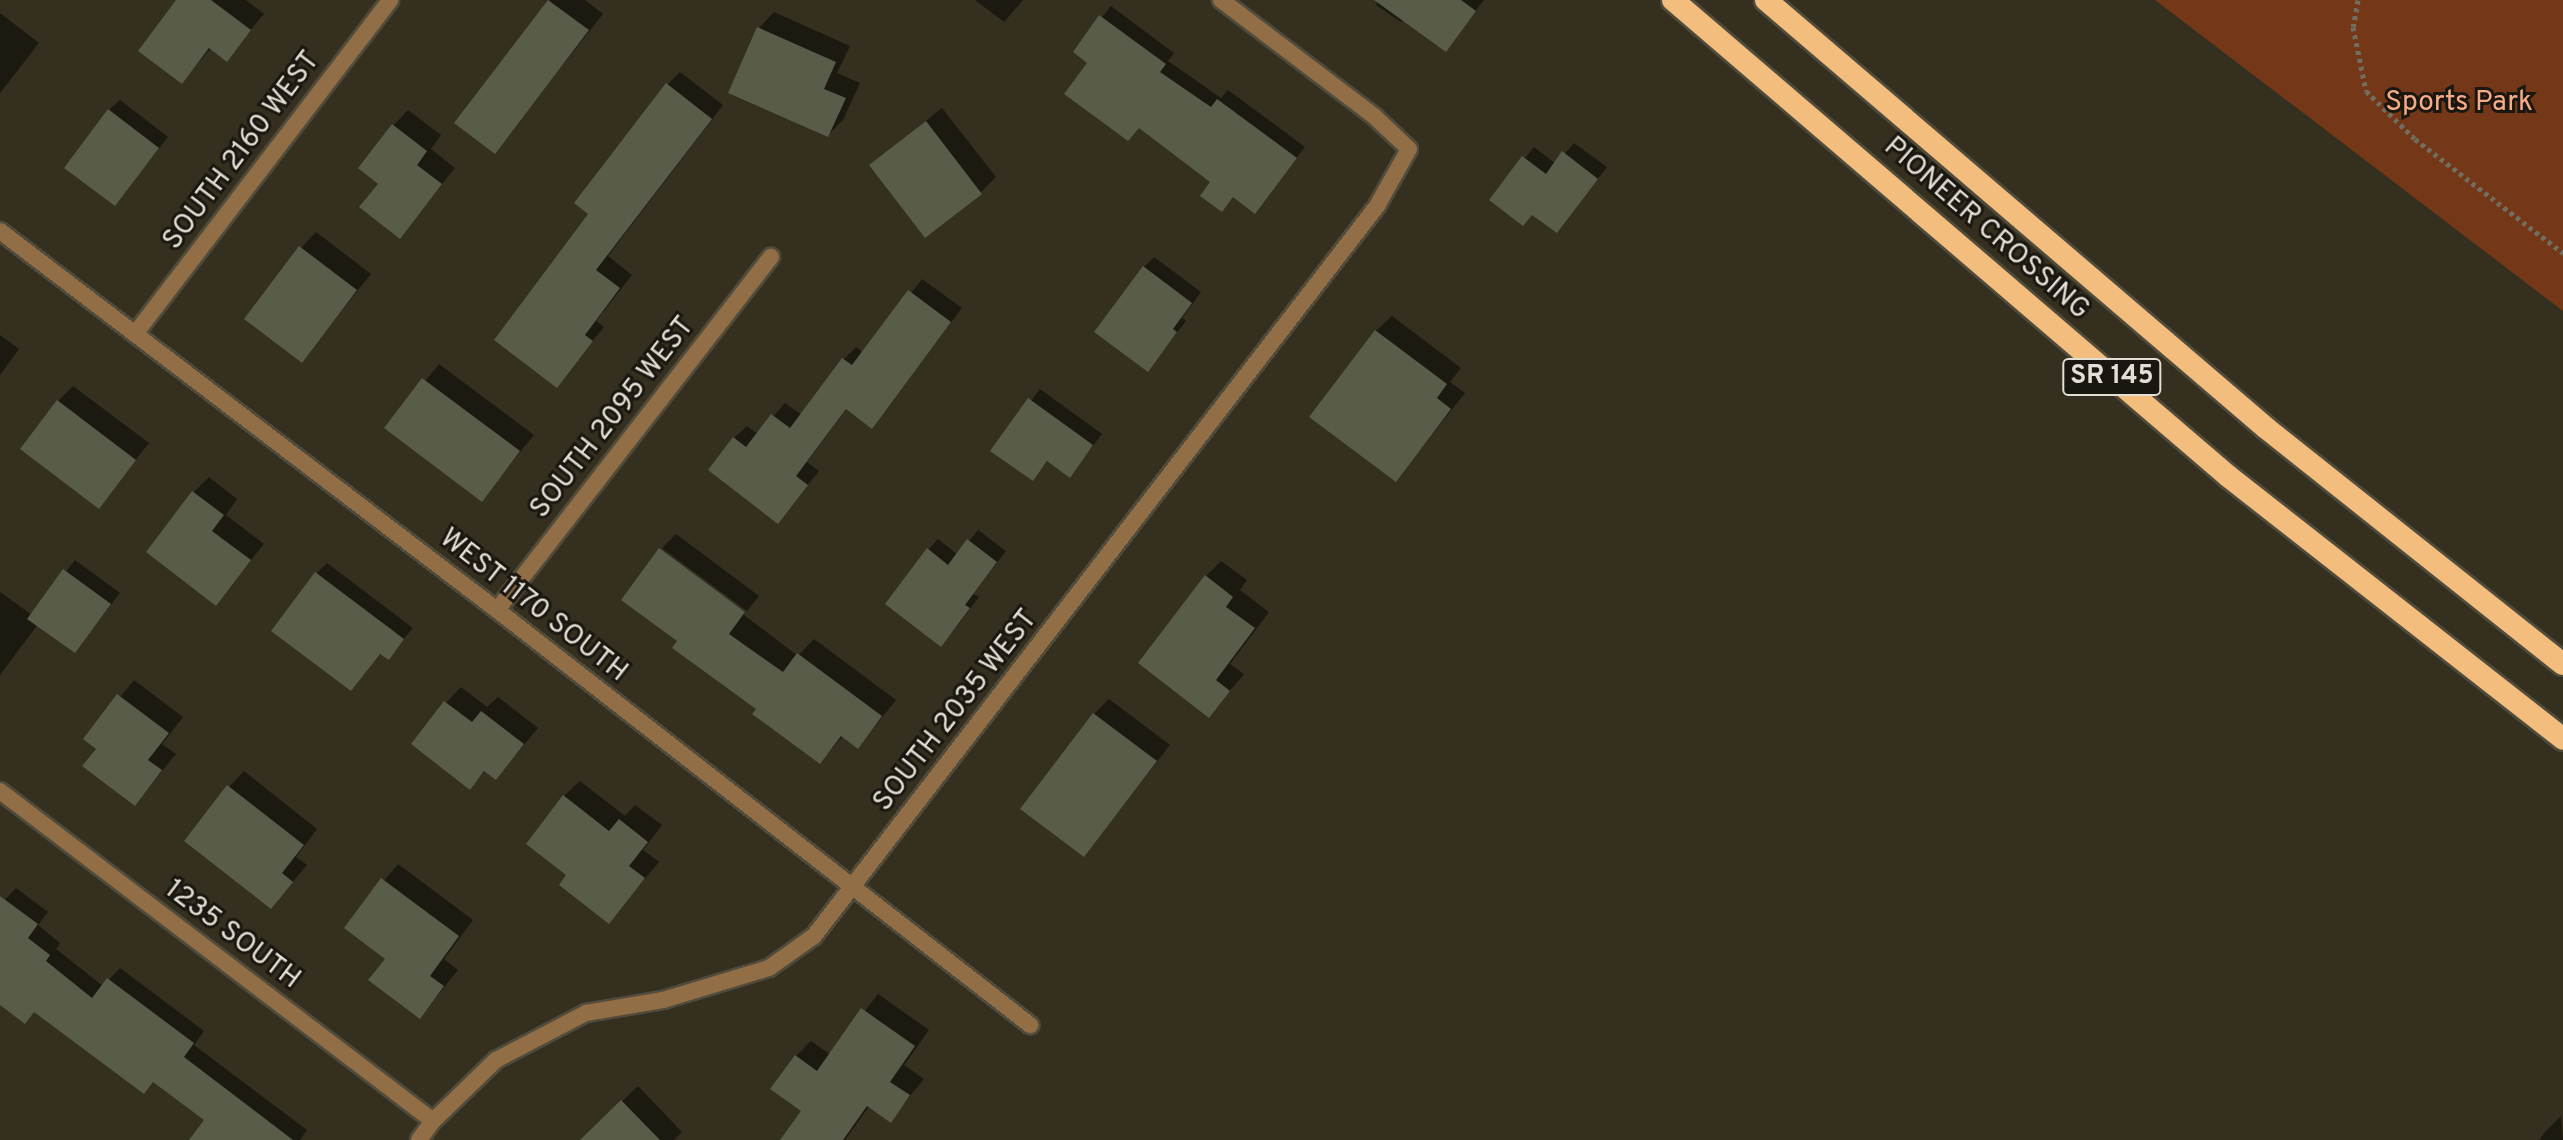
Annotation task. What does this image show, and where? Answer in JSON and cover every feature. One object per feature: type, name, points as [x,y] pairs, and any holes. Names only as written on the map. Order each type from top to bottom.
[{"type":"highway","name":"PIONEER CROSSING","points":[[1673,0],[2228,476],[2563,739]]},
{"type":"highway","name":"PIONEER CROSSING","points":[[1766,0],[2266,428],[2563,664]]},
{"type":"street","name":"SOUTH 2160 WEST","points":[[135,334],[390,0]]},
{"type":"street","name":"SOUTH 2035 WEST","points":[[419,1140],[433,1121],[496,1060],[586,1013],[663,1000],[769,968],[814,936],[1377,206],[1409,149],[1374,116],[1221,0]]},
{"type":"street","name":"WEST 1170 SOUTH","points":[[0,231],[497,610],[1030,1025]]},
{"type":"street","name":"SOUTH 2095 WEST","points":[[497,610],[771,257]]},
{"type":"street","name":"1235 SOUTH","points":[[0,791],[433,1121]]},
{"type":"path","points":[[2358,0],[2353,27],[2366,91],[2415,139],[2563,253]]},
{"type":"green space","name":"Sports Park","points":[[2155,0],[2563,0],[2563,311]]},
{"type":"building","points":[[176,0],[211,0],[251,30],[227,62],[209,48],[182,84],[138,51]]},
{"type":"building","points":[[548,0],[589,30],[495,154],[454,123]]},
{"type":"building","points":[[1374,0],[1461,0],[1476,11],[1446,52]]},
{"type":"building","points":[[1099,15],[1166,64],[1160,72],[1211,107],[1217,99],[1297,158],[1255,214],[1233,197],[1222,212],[1200,196],[1210,182],[1139,128],[1128,141],[1064,94],[1087,63],[1073,52]]},
{"type":"building","points":[[757,27],[836,62],[824,89],[846,98],[828,137],[728,93]]},
{"type":"building","points":[[666,83],[712,119],[596,270],[620,288],[585,335],[593,341],[557,388],[494,340],[588,214],[574,203]]},
{"type":"building","points":[[108,109],[159,148],[115,206],[64,168]]},
{"type":"building","points":[[926,121],[982,194],[925,238],[869,165]]},
{"type":"building","points":[[392,124],[427,151],[417,165],[442,184],[400,239],[359,207],[378,184],[358,168]]},
{"type":"building","points":[[1562,151],[1598,179],[1557,233],[1532,215],[1523,226],[1489,200],[1522,156],[1546,174]]},
{"type":"building","points":[[299,246],[357,290],[302,363],[244,319]]},
{"type":"building","points":[[1143,266],[1192,303],[1173,329],[1177,332],[1148,372],[1094,332]]},
{"type":"building","points":[[908,290],[951,322],[872,429],[846,409],[796,476],[808,485],[778,524],[708,470],[733,437],[746,447],[771,414],[790,428],[842,358],[852,365]]},
{"type":"building","points":[[1375,330],[1447,384],[1437,398],[1451,409],[1396,482],[1309,417]]},
{"type":"building","points":[[422,378],[520,451],[482,502],[384,428]]},
{"type":"building","points":[[1028,398],[1093,445],[1070,478],[1047,461],[1033,481],[990,451]]},
{"type":"building","points":[[57,400],[136,460],[99,509],[20,449]]},
{"type":"building","points":[[192,491],[224,515],[212,531],[251,560],[216,606],[146,552]]},
{"type":"building","points":[[967,539],[997,562],[965,605],[970,608],[941,647],[885,604],[927,548],[948,565]]},
{"type":"building","points":[[659,548],[745,612],[729,634],[783,672],[797,653],[882,716],[858,749],[841,736],[820,764],[752,714],[756,709],[672,648],[677,641],[621,600]]},
{"type":"building","points":[[63,569],[111,604],[75,653],[27,619]]},
{"type":"building","points":[[315,572],[404,639],[389,660],[380,654],[351,691],[271,631]]},
{"type":"building","points":[[1205,575],[1233,597],[1226,607],[1255,628],[1216,680],[1230,691],[1209,718],[1138,663]]},
{"type":"building","points":[[117,694],[169,733],[148,760],[162,770],[135,806],[82,766],[96,749],[83,739]]},
{"type":"building","points":[[444,701],[472,722],[481,711],[524,744],[496,780],[484,771],[470,790],[411,744]]},
{"type":"building","points":[[1093,713],[1157,761],[1084,857],[1020,809]]},
{"type":"building","points":[[227,785],[304,845],[282,873],[293,882],[271,909],[184,841]]},
{"type":"building","points":[[563,795],[609,831],[619,819],[648,842],[629,866],[645,878],[609,924],[559,885],[566,875],[526,844]]},
{"type":"building","points":[[381,878],[459,936],[430,976],[444,986],[420,1019],[368,980],[385,959],[344,928]]},
{"type":"building","points":[[0,896],[38,924],[28,938],[50,955],[46,961],[92,998],[107,978],[194,1043],[184,1057],[293,1140],[189,1140],[204,1120],[153,1082],[144,1094],[34,1012],[25,1024],[0,1005]]},
{"type":"building","points":[[861,1008],[915,1046],[890,1082],[910,1095],[891,1123],[867,1106],[843,1140],[780,1140],[801,1111],[770,1089],[795,1055],[817,1071]]},
{"type":"building","points":[[621,1100],[660,1140],[580,1140]]}]
